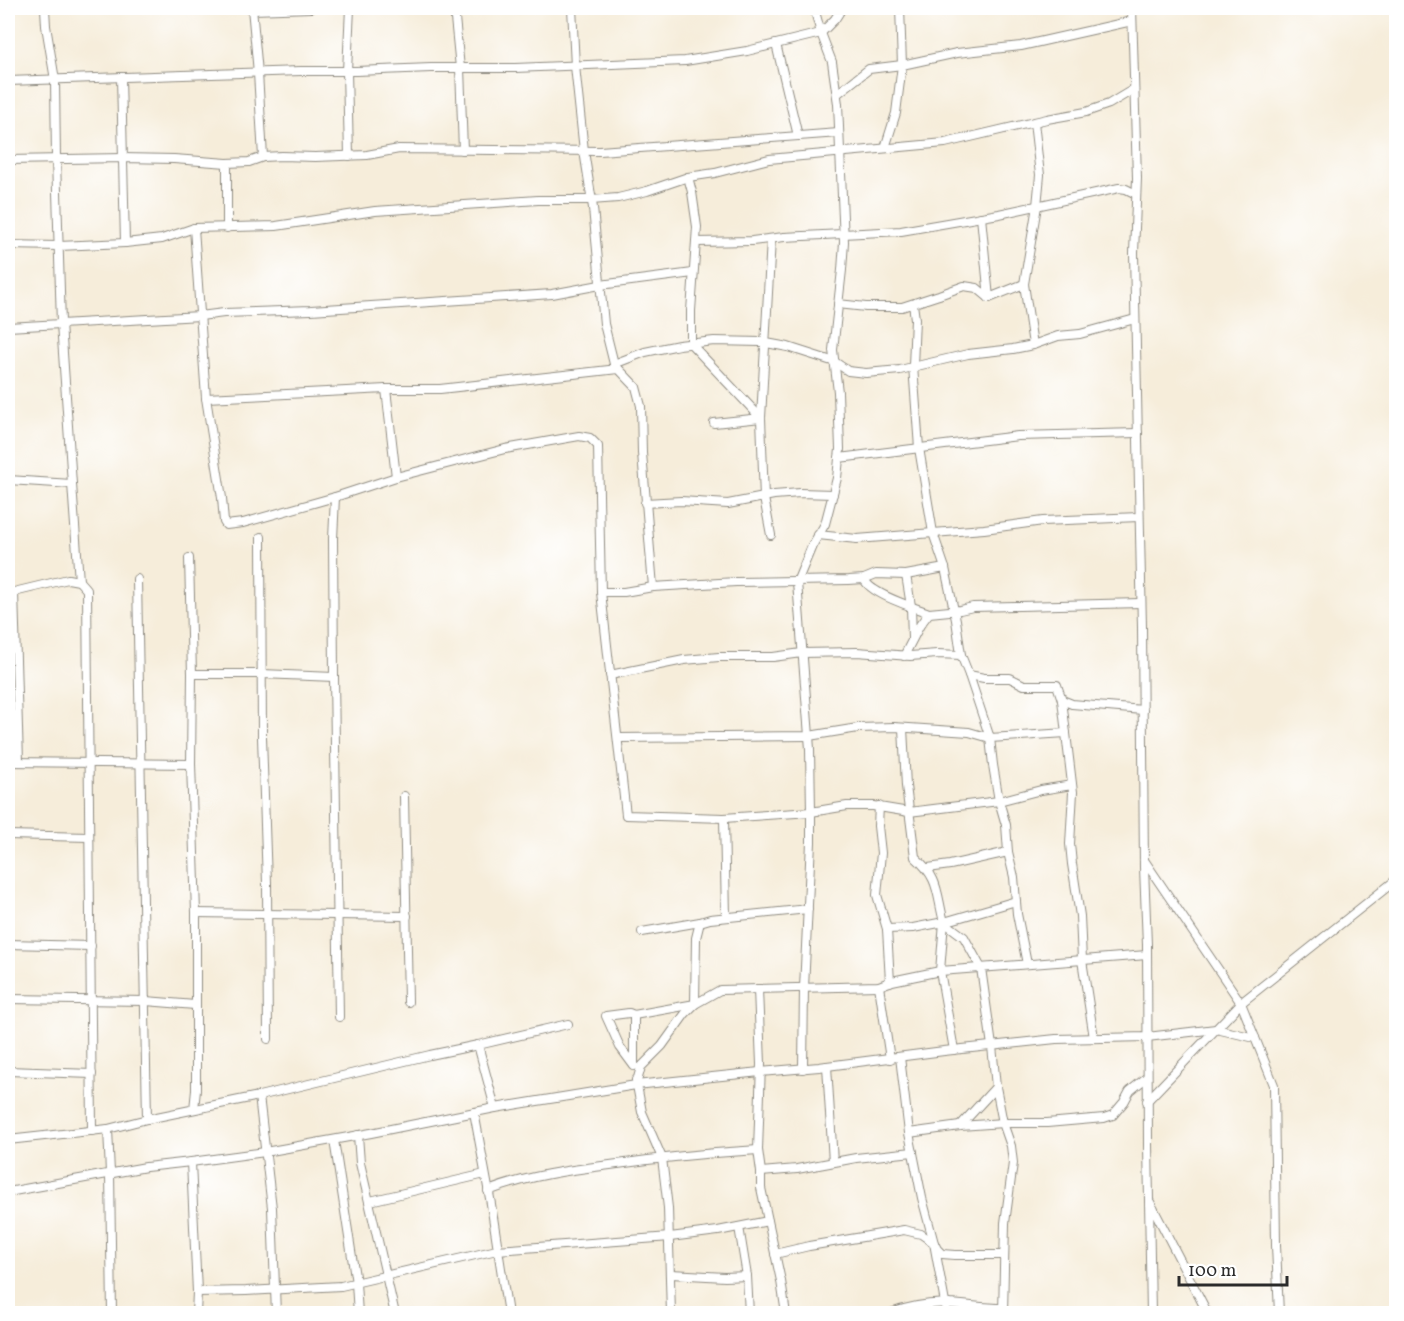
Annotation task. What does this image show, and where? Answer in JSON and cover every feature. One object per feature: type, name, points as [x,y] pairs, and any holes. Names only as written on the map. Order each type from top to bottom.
[{"type":"street","points":[[45,8],[55,80],[61,324],[72,484],[79,581],[87,590],[92,1131]]},
{"type":"street","points":[[263,157],[252,9],[311,8]]},
{"type":"street","points":[[349,156],[347,71],[350,8]]},
{"type":"street","points":[[454,8],[460,68],[463,150]]},
{"type":"street","points":[[572,8],[575,66],[604,324],[616,367],[636,387],[641,406],[645,503],[652,587]]},
{"type":"street","points":[[803,1069],[811,812],[809,736],[797,582],[825,524],[839,458],[838,392],[833,350],[842,270],[843,234],[837,94],[832,62],[814,8]]},
{"type":"street","points":[[8,81],[515,68],[685,61],[747,51],[821,33],[842,8]]},
{"type":"street","points":[[885,148],[896,113],[902,65],[900,8]]},
{"type":"street","points":[[1132,8],[1152,1314]]},
{"type":"street","points":[[837,94],[869,69],[902,65],[957,53],[1021,46],[1132,21]]},
{"type":"street","points":[[776,44],[798,135]]},
{"type":"street","points":[[121,77],[126,243]]},
{"type":"street","points":[[8,245],[58,246],[126,243],[162,239],[194,228],[276,226],[375,211],[538,200],[618,198],[688,177],[715,173],[769,159],[945,143],[1086,112],[1109,104],[1134,89]]},
{"type":"street","points":[[1032,345],[1024,284],[1040,175],[1034,122]]},
{"type":"street","points":[[8,160],[123,158],[227,163],[249,162],[263,157],[367,155],[399,149],[527,149],[600,152],[839,133]]},
{"type":"street","points":[[227,163],[227,228]]},
{"type":"street","points":[[688,177],[697,227],[691,344],[761,418]]},
{"type":"street","points":[[696,242],[752,241],[901,231],[981,218],[1119,188],[1136,194]]},
{"type":"street","points":[[981,218],[989,298]]},
{"type":"street","points":[[194,228],[206,398],[226,525],[243,523],[396,477],[505,448],[579,436],[590,438],[598,446],[601,592],[626,815],[724,818],[811,812],[847,806],[879,806],[909,812],[999,801],[1072,785]]},
{"type":"street","points":[[771,239],[761,418],[764,498],[771,535]]},
{"type":"street","points":[[8,327],[552,294],[600,285],[693,273]]},
{"type":"street","points":[[989,298],[1024,284]]},
{"type":"street","points":[[838,304],[902,307],[964,286],[977,288],[989,298]]},
{"type":"street","points":[[913,304],[915,319],[913,366],[919,448],[933,533],[945,568],[961,655],[990,738],[1027,964]]},
{"type":"street","points":[[206,398],[386,389],[440,389],[616,367],[645,352],[714,341],[765,342],[834,362],[848,371],[866,373],[900,370],[968,354],[1013,349],[1058,336],[1080,334],[1135,319]]},
{"type":"street","points":[[386,389],[396,477]]},
{"type":"street","points":[[714,423],[761,418]]},
{"type":"street","points":[[839,458],[1018,436],[1138,433]]},
{"type":"street","points":[[8,480],[72,484]]},
{"type":"street","points":[[645,503],[681,501],[728,504],[774,495],[833,494]]},
{"type":"street","points":[[335,497],[334,677],[339,1017]]},
{"type":"street","points":[[818,535],[857,539],[984,529],[1043,521],[1139,516]]},
{"type":"street","points":[[261,537],[268,1040]]},
{"type":"street","points":[[189,558],[192,674],[191,764],[196,913],[196,1090],[194,1109]]},
{"type":"street","points":[[601,592],[736,582],[864,579],[876,574],[906,575],[945,568]]},
{"type":"street","points":[[906,575],[911,606],[912,640]]},
{"type":"street","points":[[19,762],[14,592],[68,579],[79,581]]},
{"type":"street","points":[[137,579],[147,1119]]},
{"type":"street","points":[[864,579],[866,584],[878,592],[929,613],[973,607],[1141,603]]},
{"type":"street","points":[[904,656],[929,613]]},
{"type":"street","points":[[610,675],[684,660],[719,657],[773,657],[802,652],[857,652],[904,656],[961,655]]},
{"type":"street","points":[[192,674],[334,677]]},
{"type":"street","points":[[969,675],[984,678],[1010,678],[1024,685],[1057,685],[1062,700],[1072,785],[1070,844],[1094,1038]]},
{"type":"street","points":[[1062,700],[1072,704],[1143,710]]},
{"type":"street","points":[[618,738],[809,736],[858,728],[969,732],[990,738],[1066,733]]},
{"type":"street","points":[[903,728],[909,812],[915,857],[928,868],[936,885],[944,922],[940,971],[954,1050]]},
{"type":"street","points":[[8,762],[191,764]]},
{"type":"street","points":[[404,796],[408,1002]]},
{"type":"street","points":[[879,806],[878,826],[881,853],[877,895],[887,929],[890,982]]},
{"type":"street","points":[[724,818],[726,917]]},
{"type":"street","points":[[8,835],[89,837]]},
{"type":"street","points":[[928,868],[1008,852]]},
{"type":"street","points":[[1144,860],[1241,1003],[1274,1085],[1279,1314]]},
{"type":"street","points":[[1147,1101],[1241,1003],[1396,880]]},
{"type":"street","points":[[887,929],[913,928],[944,922],[1016,901]]},
{"type":"street","points":[[642,932],[710,919],[807,909]]},
{"type":"street","points":[[196,913],[407,916]]},
{"type":"street","points":[[695,1004],[696,938],[700,922]]},
{"type":"street","points":[[888,1314],[904,1308],[945,1304],[1003,1311],[1005,1223],[1012,1163],[1011,1146],[996,1087],[981,968],[964,937],[944,922]]},
{"type":"street","points":[[8,944],[91,946]]},
{"type":"street","points":[[636,1085],[641,1067],[662,1046],[685,1014],[695,1004],[720,990],[879,986],[940,971],[1147,955]]},
{"type":"street","points":[[879,986],[890,1059]]},
{"type":"street","points":[[758,989],[760,1072],[758,1150],[761,1188],[786,1314]]},
{"type":"street","points":[[8,999],[146,1001],[195,1005]]},
{"type":"street","points":[[634,1066],[620,1047],[606,1016],[629,1013],[634,1015],[695,1004]]},
{"type":"street","points":[[634,1015],[636,1085],[642,1112],[662,1158],[670,1237],[671,1314]]},
{"type":"street","points":[[8,1140],[108,1129],[568,1024]]},
{"type":"street","points":[[8,1192],[146,1167],[265,1152],[495,1108],[636,1085],[803,1069],[1056,1039],[1147,1037],[1216,1029],[1255,1038]]},
{"type":"street","points":[[478,1045],[495,1108]]},
{"type":"street","points":[[900,1057],[909,1133],[947,1314]]},
{"type":"street","points":[[827,1066],[833,1162]]},
{"type":"street","points":[[8,1071],[92,1074]]},
{"type":"street","points":[[909,1133],[960,1126],[1047,1123],[1104,1118],[1113,1115],[1130,1091],[1147,1077]]},
{"type":"street","points":[[960,1126],[996,1087]]},
{"type":"street","points":[[259,1096],[272,1208],[276,1314]]},
{"type":"street","points":[[474,1112],[508,1314]]},
{"type":"street","points":[[108,1129],[112,1314]]},
{"type":"street","points":[[358,1135],[360,1163],[395,1314]]},
{"type":"street","points":[[334,1140],[356,1283],[358,1314]]},
{"type":"street","points":[[488,1191],[509,1183],[581,1169],[662,1158],[758,1150]]},
{"type":"street","points":[[761,1172],[913,1152]]},
{"type":"street","points":[[191,1162],[196,1314]]},
{"type":"street","points":[[370,1201],[485,1174]]},
{"type":"street","points":[[1149,1201],[1208,1314]]},
{"type":"street","points":[[197,1292],[341,1287],[497,1250],[670,1237],[718,1231],[768,1221]]},
{"type":"street","points":[[739,1227],[747,1276],[749,1314]]},
{"type":"street","points":[[775,1254],[898,1230],[921,1234],[942,1254],[1004,1255]]},
{"type":"street","points":[[671,1274],[747,1276]]}]
